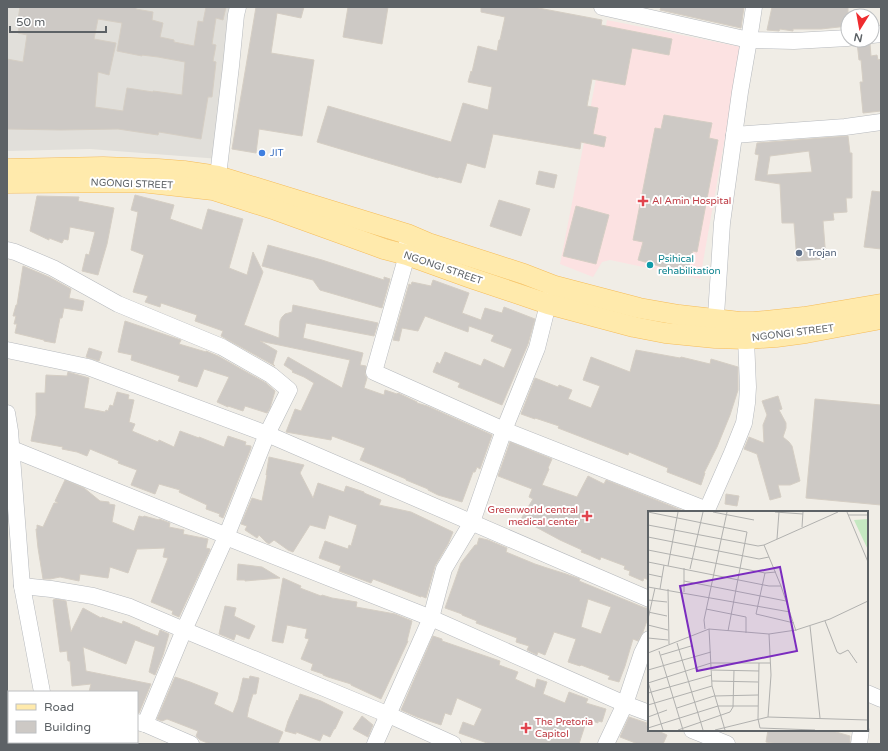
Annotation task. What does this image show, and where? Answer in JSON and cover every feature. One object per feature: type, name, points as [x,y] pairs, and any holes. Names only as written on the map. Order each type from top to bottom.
[{"type":"main road","name":"NGONGI STREET","points":[[7,169],[119,168],[184,171],[216,183],[276,210],[384,249],[407,255],[471,278],[552,295],[642,329],[665,333],[715,329],[740,322],[804,317],[881,304]]},
{"type":"main road","name":"NGONGI STREET","points":[[7,183],[141,182],[177,186],[216,183],[407,234],[524,274],[552,295]]},
{"type":"main road","name":"NGONGI STREET","points":[[715,329],[746,339],[806,333],[881,319]]},
{"type":"street","points":[[216,183],[238,7]]},
{"type":"street","points":[[602,7],[749,40],[794,41],[840,38]]},
{"type":"street","points":[[715,329],[722,222],[740,92],[754,7]]},
{"type":"street","points":[[734,135],[845,127],[881,122]]},
{"type":"street","points":[[407,234],[407,255],[374,372],[504,430],[707,511],[744,424],[748,403],[746,339]]},
{"type":"street","points":[[7,250],[53,268],[118,304],[222,347],[271,375],[289,390],[267,434],[226,537],[141,723],[191,744]]},
{"type":"street","points":[[375,744],[431,618],[444,569],[472,522],[504,430],[537,348],[552,295]]},
{"type":"street","points":[[7,350],[88,367],[267,434],[648,599]]},
{"type":"street","points":[[7,413],[12,449],[22,586],[42,691]]},
{"type":"street","points":[[12,449],[227,536],[226,537],[431,618],[625,704],[648,713]]},
{"type":"street","points":[[22,586],[93,596],[130,607],[388,714],[454,744]]},
{"type":"street","points":[[606,744],[625,704],[642,654],[648,641]]},
{"type":"street","points":[[868,693],[881,699]]},
{"type":"street","points":[[694,731],[727,744]]},
{"type":"street","points":[[859,744],[861,731]]},
{"type":"shaded area","points":[[7,7],[232,7],[220,159],[90,149],[7,151]]},
{"type":"shaded area","name":"Al Amin Hospital","points":[[607,20],[741,47],[700,279],[610,260],[602,262],[593,277],[560,264]]},
{"type":"building","points":[[20,7],[136,7],[136,9],[153,12],[152,20],[163,23],[160,37],[174,40],[174,42],[194,46],[198,21],[203,22],[206,7],[226,7],[223,20],[216,18],[212,44],[216,45],[213,61],[216,62],[212,97],[208,97],[201,139],[159,132],[158,135],[118,129],[7,129],[7,59],[23,62],[27,35],[18,33],[19,27],[17,26]],"holes":[[[98,19],[122,23],[117,51],[185,62],[182,95],[127,88],[123,111],[95,107],[98,72],[109,75],[116,43],[94,39]]]},
{"type":"building","points":[[256,7],[304,7],[301,18],[277,13],[271,53],[314,60],[302,136],[259,129],[256,153],[232,149]]},
{"type":"building","points":[[348,7],[388,7],[382,44],[343,37]]},
{"type":"building","points":[[481,7],[533,7],[602,20],[601,25],[672,39],[669,55],[632,48],[625,85],[592,79],[587,106],[598,108],[593,134],[606,137],[604,147],[581,142],[580,149],[493,134],[485,168],[467,163],[461,183],[438,178],[317,142],[328,106],[451,142],[463,103],[488,110],[492,87],[468,82],[478,46],[497,51],[505,17],[481,12]]},
{"type":"building","points":[[661,7],[744,7],[741,28],[660,10]]},
{"type":"building","points":[[772,7],[848,7],[840,8],[840,27],[821,29],[793,29],[793,31],[780,29],[779,31],[767,30]]},
{"type":"building","points":[[858,48],[870,48],[871,56],[877,55],[878,60],[881,59],[881,111],[863,113],[860,82],[863,82],[861,60],[859,60]]},
{"type":"building","points":[[664,115],[712,123],[709,138],[718,140],[697,252],[693,251],[687,274],[638,260],[643,242],[633,240],[655,128],[661,129]]},
{"type":"building","points":[[848,136],[850,153],[852,153],[852,198],[846,198],[847,212],[833,213],[834,220],[823,221],[826,259],[797,261],[794,223],[782,223],[780,184],[755,180],[759,155],[755,154],[757,143]],"holes":[[[809,151],[812,172],[767,175],[770,156]]]},
{"type":"building","points":[[539,171],[557,175],[554,188],[536,184]]},
{"type":"building","points":[[872,191],[881,192],[881,249],[864,247]]},
{"type":"building","points":[[135,195],[174,205],[170,219],[202,230],[208,209],[243,219],[229,268],[247,275],[253,252],[263,272],[244,325],[279,338],[280,321],[285,314],[292,312],[293,305],[378,323],[374,336],[306,323],[303,338],[363,353],[360,365],[366,366],[365,374],[367,378],[364,388],[384,395],[385,390],[398,393],[417,403],[492,435],[480,469],[477,467],[475,472],[473,472],[462,502],[438,495],[406,479],[360,460],[365,448],[332,436],[331,440],[286,432],[295,409],[301,411],[314,383],[292,372],[293,371],[284,365],[288,357],[342,388],[350,360],[260,341],[277,351],[273,364],[275,366],[221,336],[223,331],[195,321],[197,315],[161,303],[160,307],[145,302],[148,296],[133,292],[144,255],[131,250],[138,212],[131,210]]},
{"type":"building","points":[[37,196],[79,197],[78,201],[114,208],[107,244],[98,275],[82,271],[86,254],[89,255],[95,232],[70,227],[68,240],[64,239],[62,243],[49,238],[49,240],[30,231]]},
{"type":"building","points":[[499,200],[530,209],[521,236],[490,226]]},
{"type":"building","points":[[576,206],[609,215],[596,264],[563,256]]},
{"type":"building","points":[[268,245],[322,260],[384,280],[384,277],[390,279],[382,308],[320,290],[313,280],[262,266]]},
{"type":"building","points":[[23,266],[49,277],[71,289],[69,298],[84,301],[82,311],[64,308],[62,318],[60,318],[55,343],[15,333],[17,324],[14,324],[16,316],[13,316],[17,305]]},
{"type":"building","points":[[433,280],[469,293],[462,313],[481,320],[485,308],[502,313],[504,307],[535,319],[528,344],[502,405],[458,387],[460,383],[433,372],[437,362],[440,364],[445,352],[481,366],[484,359],[504,368],[512,349],[491,341],[494,335],[469,326],[468,332],[425,316],[418,331],[402,328],[399,341],[393,340],[409,284],[411,285],[412,282],[431,286]]},
{"type":"building","points":[[125,321],[181,340],[179,344],[206,351],[218,356],[266,383],[275,391],[267,413],[245,406],[243,411],[217,402],[229,377],[204,369],[197,387],[178,381],[180,376],[131,360],[132,355],[118,352]]},
{"type":"building","points":[[89,348],[102,352],[99,361],[86,357]]},
{"type":"building","points":[[636,350],[681,357],[710,364],[711,359],[738,367],[738,390],[730,415],[717,447],[704,473],[701,485],[667,472],[668,468],[629,452],[628,455],[558,428],[559,426],[521,414],[535,378],[558,387],[559,385],[572,390],[568,399],[591,408],[600,386],[583,380],[591,357],[630,372]]},
{"type":"building","points":[[68,372],[89,378],[84,408],[105,412],[106,410],[108,411],[110,405],[113,406],[117,392],[129,395],[128,399],[134,400],[129,422],[135,424],[132,431],[158,442],[159,440],[174,447],[180,431],[224,447],[228,436],[246,442],[245,445],[251,446],[223,518],[219,516],[220,514],[206,509],[207,505],[179,492],[180,490],[159,484],[155,494],[131,485],[137,470],[118,463],[119,461],[90,449],[87,456],[62,449],[63,447],[31,441],[36,415],[36,393],[45,393],[46,375],[67,376]]},
{"type":"building","points":[[778,396],[782,409],[779,410],[786,423],[783,437],[792,446],[800,481],[790,485],[778,485],[781,497],[770,500],[757,454],[744,449],[749,437],[764,443],[763,425],[767,415],[762,401]]},
{"type":"building","points":[[815,399],[881,405],[881,505],[806,498]]},
{"type":"building","points":[[510,442],[552,459],[542,485],[577,497],[588,476],[604,484],[606,480],[684,511],[648,511],[648,580],[644,578],[643,581],[629,575],[630,571],[624,569],[625,566],[601,557],[600,560],[581,552],[582,550],[521,519],[533,499],[529,497],[532,489],[498,476]]},
{"type":"building","points":[[269,457],[304,465],[300,473],[313,498],[318,483],[344,492],[346,486],[381,500],[379,505],[411,512],[453,532],[435,566],[426,598],[373,579],[371,583],[339,571],[341,566],[319,558],[325,541],[348,549],[349,545],[351,546],[357,525],[329,515],[325,529],[310,525],[293,552],[274,540],[269,544],[259,535],[257,538],[245,530],[247,526],[241,524],[252,498],[262,501]]},
{"type":"building","points":[[65,480],[84,488],[100,501],[109,502],[109,504],[115,505],[112,522],[134,531],[139,516],[144,516],[170,523],[169,527],[184,530],[183,534],[208,539],[206,548],[210,550],[179,617],[172,614],[173,611],[151,602],[168,558],[163,557],[165,548],[137,549],[128,573],[110,567],[108,578],[80,574],[79,581],[60,577],[43,579],[36,529],[37,525],[43,527],[54,503],[58,503],[55,501]]},
{"type":"building","points":[[726,494],[739,496],[737,506],[725,504]]},
{"type":"building","points":[[479,538],[488,540],[507,548],[506,552],[535,564],[580,579],[579,581],[648,608],[648,618],[643,632],[638,641],[633,639],[619,682],[608,679],[610,676],[581,665],[568,662],[576,639],[554,632],[545,655],[538,652],[537,655],[527,650],[529,646],[516,642],[517,638],[476,623],[477,621],[445,608],[461,563],[475,545],[477,545]],"holes":[[[588,599],[611,607],[601,634],[581,627]]]},
{"type":"building","points":[[238,564],[262,567],[280,578],[245,581],[237,580]]},
{"type":"building","points":[[283,578],[301,586],[300,588],[321,596],[357,602],[356,607],[395,614],[412,621],[408,641],[381,699],[351,684],[311,670],[313,664],[301,659],[309,639],[305,638],[307,629],[287,625],[283,643],[272,641]]},
{"type":"building","points":[[56,599],[66,601],[71,632],[83,608],[101,618],[102,617],[122,624],[123,621],[158,636],[160,630],[169,634],[155,675],[149,672],[155,647],[135,640],[126,664],[83,647],[86,671],[151,684],[139,713],[138,691],[89,691],[91,684],[72,686],[70,661],[68,661],[67,651],[60,652],[53,600]]},
{"type":"building","points":[[225,606],[236,608],[234,616],[255,626],[249,639],[236,634],[234,640],[219,634]]},
{"type":"building","points":[[433,636],[442,639],[442,641],[500,661],[499,665],[518,672],[515,679],[535,688],[537,679],[547,682],[543,694],[565,703],[569,692],[588,699],[586,703],[606,709],[602,722],[598,721],[598,723],[587,719],[579,744],[490,744],[459,733],[463,722],[474,726],[482,709],[457,698],[451,715],[445,713],[441,725],[401,710]]},
{"type":"building","points":[[250,676],[259,678],[256,694],[253,694],[247,717],[283,732],[278,744],[210,744],[200,740],[196,736],[198,731],[167,719],[162,721],[157,719],[175,677],[218,693],[214,704],[233,713],[238,700],[243,678],[249,679]]},
{"type":"building","points":[[300,694],[321,701],[343,712],[330,737],[323,734],[320,741],[296,732],[296,734],[285,731]]},
{"type":"building","points":[[362,716],[373,725],[368,737],[353,729]]},
{"type":"building","points":[[629,717],[647,723],[646,725],[648,726],[648,731],[658,731],[667,735],[663,744],[638,744],[620,737]]},
{"type":"building","points":[[768,731],[832,731],[850,736],[850,744],[778,744],[766,742]]},
{"type":"place","name":"JIT","points":[[262,153]]},
{"type":"place","name":"Al Amin Hospital","points":[[643,201]]},
{"type":"place","name":"Trojan","points":[[799,253]]},
{"type":"place","name":"Psihical rehabilitation","points":[[650,265]]},
{"type":"place","name":"Greenworld central medical center","points":[[587,516]]},
{"type":"place","name":"The Pretoria Capitol","points":[[526,728]]}]
